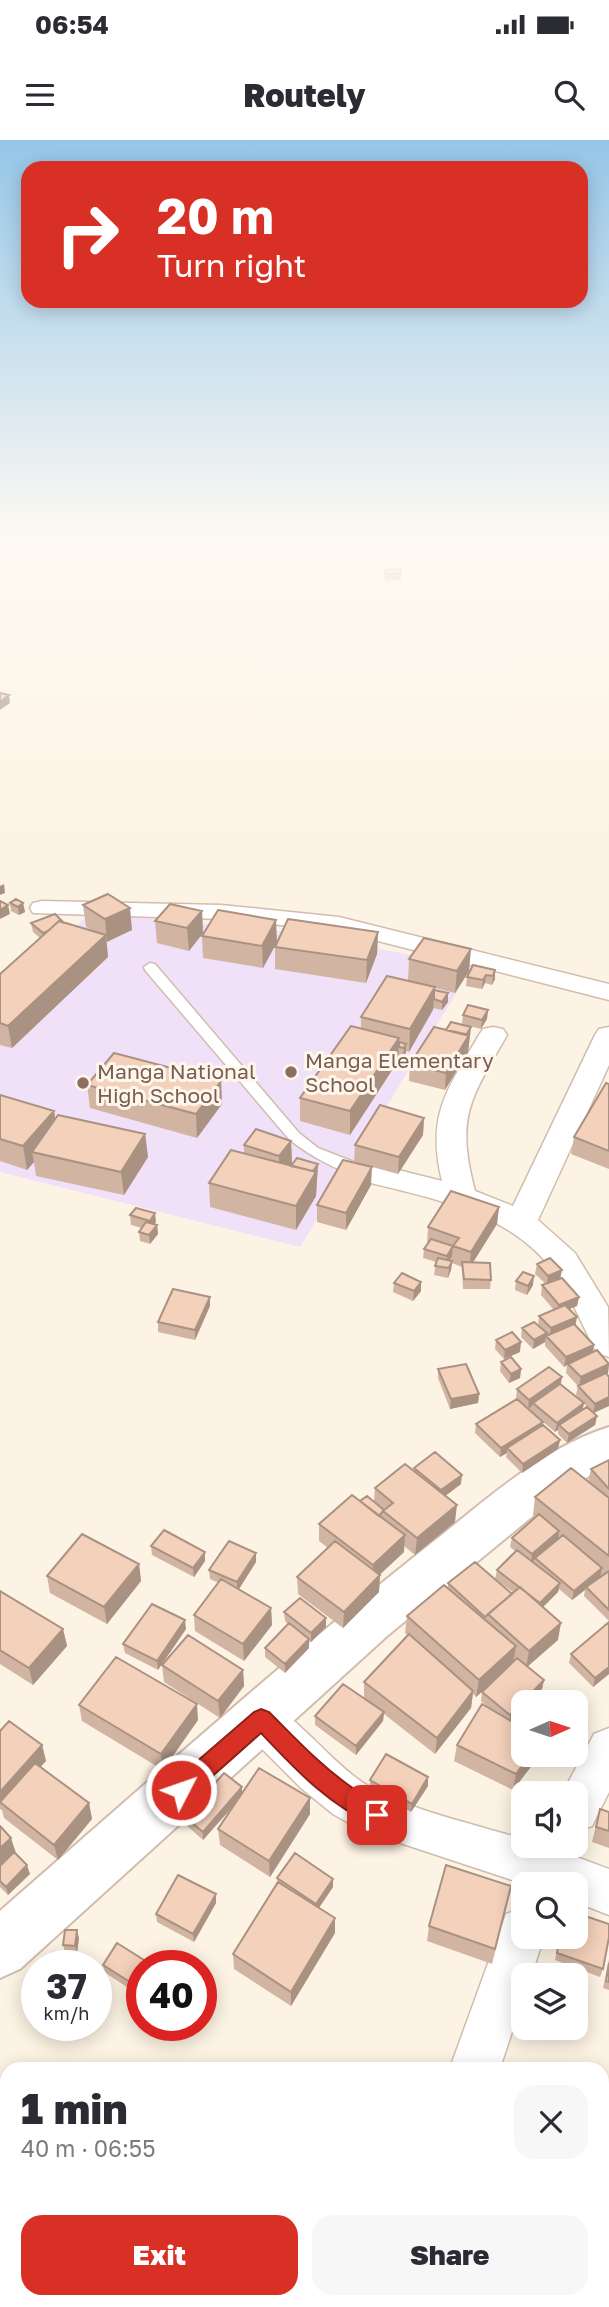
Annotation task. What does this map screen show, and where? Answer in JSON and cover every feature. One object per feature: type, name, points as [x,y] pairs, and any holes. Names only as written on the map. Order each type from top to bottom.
[{"type":"street","points":[[42,908],[208,912],[338,924],[459,952],[609,992]]},
{"type":"street","points":[[461,1199],[450,1143],[450,1124],[456,1104],[493,1035]]},
{"type":"street","points":[[521,1223],[609,1035]]},
{"type":"street","points":[[359,1170],[461,1199],[521,1223],[556,1252],[575,1278],[609,1344]]},
{"type":"street","points":[[0,1949],[370,1621],[546,1481],[590,1452],[609,1444]]},
{"type":"street","points":[[261,1719],[316,1774],[349,1799],[377,1815],[547,1866],[609,1892]]},
{"type":"street","points":[[588,1788],[609,1748]]},
{"type":"street","points":[[477,2062],[517,1949]]},
{"type":"lane","points":[[150,967],[294,1136],[313,1151],[359,1170]]},
{"type":"shaded area","points":[[91,913],[286,932],[473,966],[300,1247],[0,1172],[0,994]]},
{"type":"building","points":[[0,693],[9,695],[0,702]]},
{"type":"building","points":[[108,894],[130,908],[105,919],[83,905]]},
{"type":"building","points":[[16,899],[23,903],[18,907],[10,903]]},
{"type":"building","points":[[0,901],[8,905],[0,910]]},
{"type":"building","points":[[170,904],[202,911],[187,928],[155,921]]},
{"type":"building","points":[[218,910],[276,920],[262,946],[202,936]]},
{"type":"building","points":[[55,914],[64,923],[59,921],[43,933],[31,923]]},
{"type":"building","points":[[288,919],[378,932],[367,960],[275,947]]},
{"type":"building","points":[[59,921],[106,935],[8,1026],[0,1023],[0,974]]},
{"type":"building","points":[[424,938],[471,949],[457,971],[409,959]]},
{"type":"building","points":[[473,965],[495,970],[493,976],[486,975],[483,980],[467,977]]},
{"type":"building","points":[[387,976],[435,987],[410,1029],[361,1017]]},
{"type":"building","points":[[434,990],[448,993],[442,1002],[434,999]]},
{"type":"building","points":[[468,1005],[488,1010],[482,1020],[463,1015]]},
{"type":"building","points":[[451,1022],[471,1027],[466,1035],[446,1030]]},
{"type":"building","points":[[351,1026],[399,1038],[350,1111],[300,1098]]},
{"type":"building","points":[[434,1027],[469,1035],[446,1073],[410,1064]]},
{"type":"building","points":[[114,1053],[221,1081],[196,1114],[87,1085]]},
{"type":"building","points":[[606,1083],[609,1084],[609,1151],[574,1137]]},
{"type":"building","points":[[0,1095],[54,1111],[23,1146],[0,1139]]},
{"type":"building","points":[[380,1105],[424,1118],[399,1157],[355,1145]]},
{"type":"building","points":[[58,1115],[145,1134],[121,1172],[32,1152]]},
{"type":"building","points":[[256,1129],[291,1141],[279,1156],[244,1145]]},
{"type":"building","points":[[231,1150],[316,1172],[296,1206],[209,1183]]},
{"type":"building","points":[[297,1158],[318,1164],[313,1171],[291,1166]]},
{"type":"building","points":[[343,1160],[372,1167],[346,1213],[317,1205]]},
{"type":"building","points":[[451,1191],[499,1207],[471,1252],[453,1246],[459,1238],[428,1227]]},
{"type":"building","points":[[136,1208],[155,1213],[150,1221],[130,1215]]},
{"type":"building","points":[[146,1222],[157,1225],[149,1235],[139,1232]]},
{"type":"building","points":[[431,1239],[453,1246],[447,1256],[424,1249]]},
{"type":"building","points":[[438,1258],[452,1261],[449,1268],[435,1266]]},
{"type":"building","points":[[550,1258],[562,1270],[548,1276],[537,1264]]},
{"type":"building","points":[[462,1262],[490,1263],[491,1280],[464,1279]]},
{"type":"building","points":[[523,1272],[534,1276],[528,1286],[516,1281]]},
{"type":"building","points":[[402,1273],[421,1282],[414,1291],[394,1283]]},
{"type":"building","points":[[562,1278],[579,1297],[559,1305],[542,1285]]},
{"type":"building","points":[[173,1289],[210,1297],[195,1330],[158,1322]]},
{"type":"building","points":[[565,1305],[577,1317],[551,1328],[539,1316]]},
{"type":"building","points":[[534,1322],[547,1333],[534,1340],[522,1328]]},
{"type":"building","points":[[574,1324],[594,1345],[566,1357],[546,1336]]},
{"type":"building","points":[[512,1332],[521,1342],[505,1350],[496,1340]]},
{"type":"building","points":[[597,1350],[609,1364],[581,1377],[568,1364]]},
{"type":"building","points":[[511,1357],[521,1369],[511,1374],[501,1362]]},
{"type":"building","points":[[466,1364],[479,1394],[451,1399],[438,1369]]},
{"type":"building","points":[[549,1367],[562,1377],[529,1400],[517,1389]]},
{"type":"building","points":[[606,1373],[609,1377],[609,1397],[595,1404],[578,1386]]},
{"type":"building","points":[[560,1384],[584,1403],[557,1423],[533,1403]]},
{"type":"building","points":[[517,1399],[543,1422],[501,1448],[476,1424]]},
{"type":"building","points":[[587,1407],[597,1416],[569,1434],[559,1425]]},
{"type":"building","points":[[543,1425],[560,1440],[523,1464],[507,1448]]},
{"type":"building","points":[[435,1452],[462,1475],[441,1490],[414,1468]]},
{"type":"building","points":[[609,1460],[609,1489],[591,1469]]},
{"type":"building","points":[[405,1464],[457,1505],[417,1538],[383,1511],[393,1503],[375,1488]]},
{"type":"building","points":[[571,1468],[609,1498],[609,1556],[535,1497]]},
{"type":"building","points":[[352,1495],[405,1535],[373,1565],[319,1524]]},
{"type":"building","points":[[367,1496],[384,1510],[379,1516],[360,1501]]},
{"type":"building","points":[[539,1514],[559,1531],[532,1554],[512,1538]]},
{"type":"building","points":[[164,1530],[205,1552],[193,1568],[151,1546]]},
{"type":"building","points":[[82,1534],[139,1564],[104,1607],[47,1576]]},
{"type":"building","points":[[563,1535],[602,1568],[574,1591],[535,1558]]},
{"type":"building","points":[[229,1541],[256,1553],[237,1582],[209,1570]]},
{"type":"building","points":[[335,1541],[380,1575],[344,1612],[297,1577]]},
{"type":"building","points":[[517,1550],[560,1583],[540,1603],[497,1570]]},
{"type":"building","points":[[475,1562],[512,1594],[485,1617],[448,1583]]},
{"type":"building","points":[[609,1571],[609,1610],[586,1587]]},
{"type":"building","points":[[221,1579],[271,1608],[243,1644],[194,1615]]},
{"type":"building","points":[[444,1585],[516,1646],[479,1680],[407,1616]]},
{"type":"building","points":[[520,1587],[561,1623],[529,1651],[488,1614]]},
{"type":"building","points":[[0,1591],[63,1629],[29,1668],[0,1650]]},
{"type":"building","points":[[300,1598],[326,1618],[311,1633],[284,1612]]},
{"type":"building","points":[[152,1604],[185,1620],[157,1661],[123,1644]]},
{"type":"building","points":[[609,1622],[609,1667],[595,1678],[571,1654]]},
{"type":"building","points":[[289,1623],[309,1639],[285,1664],[265,1648]]},
{"type":"building","points":[[409,1634],[473,1691],[437,1738],[364,1682]]},
{"type":"building","points":[[188,1635],[243,1670],[218,1701],[162,1665]]},
{"type":"building","points":[[116,1657],[197,1704],[161,1754],[79,1705]]},
{"type":"building","points":[[517,1658],[544,1680],[534,1690],[511,1690],[510,1715],[482,1692]]},
{"type":"building","points":[[343,1684],[384,1712],[356,1746],[315,1716]]},
{"type":"building","points":[[482,1704],[511,1721],[511,1768],[520,1768],[516,1774],[457,1745]]},
{"type":"building","points":[[9,1721],[42,1745],[0,1792],[0,1731]]},
{"type":"building","points":[[386,1754],[428,1777],[412,1804],[370,1780]]},
{"type":"building","points":[[35,1763],[89,1803],[54,1845],[0,1802]]},
{"type":"building","points":[[259,1768],[310,1798],[269,1861],[218,1829]]},
{"type":"building","points":[[224,1773],[242,1787],[203,1832],[185,1817]]},
{"type":"building","points":[[600,1809],[609,1812],[609,1831],[596,1827]]},
{"type":"building","points":[[0,1826],[11,1838],[0,1848]]},
{"type":"building","points":[[14,1852],[27,1865],[6,1887],[0,1881],[0,1866]]},
{"type":"building","points":[[295,1853],[333,1879],[316,1904],[277,1878]]},
{"type":"building","points":[[446,1865],[511,1886],[495,1949],[429,1926]]},
{"type":"building","points":[[178,1875],[216,1894],[193,1934],[156,1914]]},
{"type":"building","points":[[278,1882],[335,1918],[291,1992],[233,1954]]},
{"type":"building","points":[[588,1917],[609,1924],[603,1969],[557,1953],[558,1949],[588,1949]]},
{"type":"building","points":[[65,1930],[77,1930],[75,1946],[63,1945]]},
{"type":"building","points":[[117,1943],[128,1950],[126,1950],[126,1979],[112,1971],[112,1951]]},
{"type":"place","name":"Manga Elementary School","points":[[291,1072]]},
{"type":"place","name":"Manga National High School","points":[[83,1083]]},
{"type":"route","points":[[181,1790],[261,1719],[316,1774],[349,1799],[377,1815]]}]
